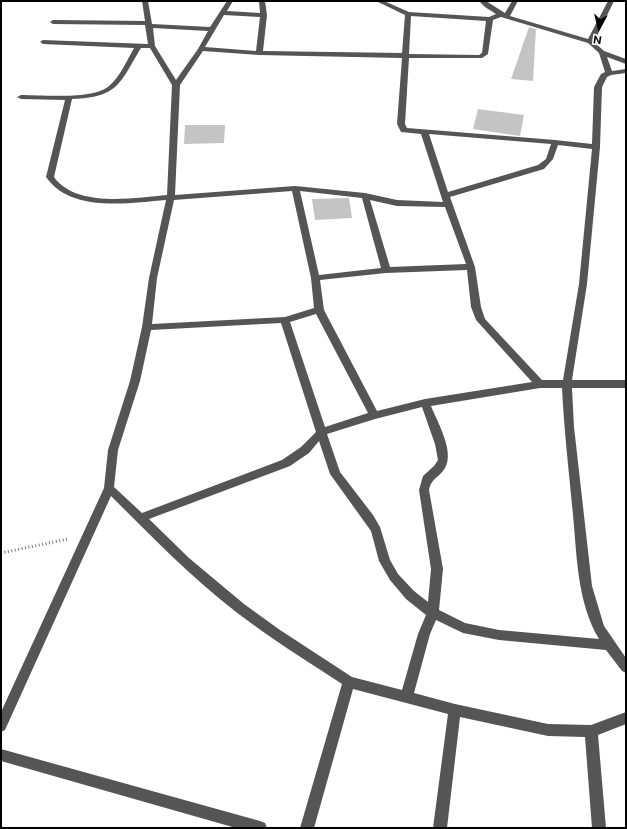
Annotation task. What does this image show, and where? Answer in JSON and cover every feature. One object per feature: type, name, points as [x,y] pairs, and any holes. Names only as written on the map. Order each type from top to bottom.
[{"type":"street","points":[[145,1],[152,46],[176,85]]},
{"type":"street","points":[[1,726],[109,488],[113,450],[135,381],[147,327],[153,278],[171,197],[176,85],[201,49],[230,1]]},
{"type":"street","points":[[259,53],[264,15],[262,1]]},
{"type":"street","points":[[379,1],[396,4],[408,14],[490,20],[504,16],[516,1]]},
{"type":"street","points":[[482,1],[504,16],[590,42],[602,52],[624,61],[626,53]]},
{"type":"street","points":[[590,42],[611,1]]},
{"type":"street","points":[[223,12],[264,15]]},
{"type":"street","points":[[408,14],[402,128],[404,130],[411,132],[555,142],[596,147]]},
{"type":"street","points":[[201,49],[259,53],[480,57],[486,54],[490,20]]},
{"type":"street","points":[[53,22],[148,24],[212,29]]},
{"type":"street","points":[[43,42],[152,46]]},
{"type":"street","points":[[21,97],[69,97],[97,94],[109,90],[114,86],[140,46]]},
{"type":"street","points":[[602,52],[609,73]]},
{"type":"street","points":[[623,663],[609,645],[599,628],[586,586],[569,427],[567,384],[583,284],[596,147],[598,87],[604,76],[609,73],[626,71]]},
{"type":"street","points":[[69,97],[50,171],[52,182],[64,190],[85,199],[95,201],[125,201],[295,188],[365,196],[397,203],[448,205]]},
{"type":"street","points":[[425,133],[448,205],[471,267],[476,307],[481,320],[540,384]]},
{"type":"street","points":[[445,196],[541,168],[547,163],[552,155],[555,142]]},
{"type":"street","points":[[295,188],[315,278],[319,310],[374,415]]},
{"type":"street","points":[[365,196],[386,270]]},
{"type":"street","points":[[315,278],[386,270],[471,267]]},
{"type":"street","points":[[147,327],[285,320],[319,310]]},
{"type":"street","points":[[285,320],[335,474],[357,501],[376,530],[385,561],[394,577],[432,618],[480,632],[609,645]]},
{"type":"street","points":[[140,518],[286,463],[305,450],[322,432],[374,415],[424,403],[540,384],[626,384]]},
{"type":"street","points":[[406,698],[424,634],[432,618],[437,569],[424,490],[426,480],[441,466],[444,460],[443,450],[424,403]]},
{"type":"street","points":[[109,488],[185,561],[240,608],[276,634],[350,682],[455,710],[548,730],[591,731],[626,718]]},
{"type":"street","points":[[307,828],[350,682]]},
{"type":"street","points":[[440,828],[455,710]]},
{"type":"street","points":[[591,731],[599,828]]},
{"type":"street","points":[[1,755],[260,828]]},
{"type":"path","points":[[1,553],[88,535]]},
{"type":"building","points":[[529,27],[536,29],[533,81],[511,79]]},
{"type":"building","points":[[478,109],[524,115],[520,136],[473,129]]},
{"type":"building","points":[[185,125],[225,125],[224,143],[184,144]]},
{"type":"building","points":[[349,198],[352,218],[315,220],[312,199]]}]
